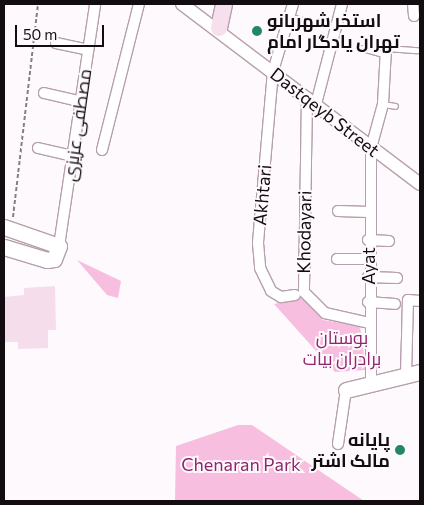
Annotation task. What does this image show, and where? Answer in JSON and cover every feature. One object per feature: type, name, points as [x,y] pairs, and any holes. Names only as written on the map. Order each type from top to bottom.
[{"type":"main road","points":[[219,28],[224,4]]},
{"type":"main road","points":[[4,247],[47,260],[54,258],[59,246],[8,228]]},
{"type":"main road","points":[[346,390],[413,373]]},
{"type":"street","name":"مصطفی عزیزی","points":[[59,246],[95,4]]},
{"type":"street","points":[[102,150],[139,4]]},
{"type":"street","name":"Dastqeyb Street","points":[[182,4],[219,28],[371,148],[420,184]]},
{"type":"street","points":[[273,71],[293,4]]},
{"type":"street","name":"Khodayari","points":[[342,4],[311,101],[304,292],[325,314],[369,322]]},
{"type":"street","points":[[413,4],[414,16]]},
{"type":"street","points":[[56,43],[88,50]]},
{"type":"street","name":"Ayat","points":[[371,383],[368,240],[371,148],[383,104],[386,51]]},
{"type":"street","name":"Akhtari","points":[[273,71],[258,256],[275,295],[294,295]]},
{"type":"street","points":[[44,93],[80,101]]},
{"type":"street","points":[[38,148],[72,156]]},
{"type":"street","points":[[338,211],[369,212]]},
{"type":"street","points":[[368,240],[389,241]]},
{"type":"street","points":[[338,259],[368,259]]},
{"type":"street","points":[[368,277],[397,278]]},
{"type":"street","points":[[413,373],[408,300],[420,300]]},
{"type":"street","points":[[368,302],[395,304]]},
{"type":"street","points":[[338,444],[346,390]]},
{"type":"lane","points":[[290,17],[306,21]]},
{"type":"lane","points":[[362,48],[386,51],[417,50]]},
{"type":"lane","points":[[383,104],[395,106]]},
{"type":"path","points":[[8,228],[38,4]]},
{"type":"green space","points":[[77,260],[121,281],[118,298],[107,295]]},
{"type":"green space","name":"بوستان برادران بیات","points":[[302,298],[323,320],[360,326],[366,370],[335,372],[274,304]]},
{"type":"green space","name":"Chenaran Park","points":[[238,425],[252,425],[364,501],[175,501],[176,446]]},
{"type":"building","points":[[55,286],[56,330],[48,330],[48,348],[18,349],[18,342],[4,342],[4,297],[24,295],[24,288]]},
{"type":"place","name":"استخر شهربانو تهران یادگار امام","points":[[257,31]]},
{"type":"place","name":"پایانه مالک اشتر","points":[[400,450]]}]
